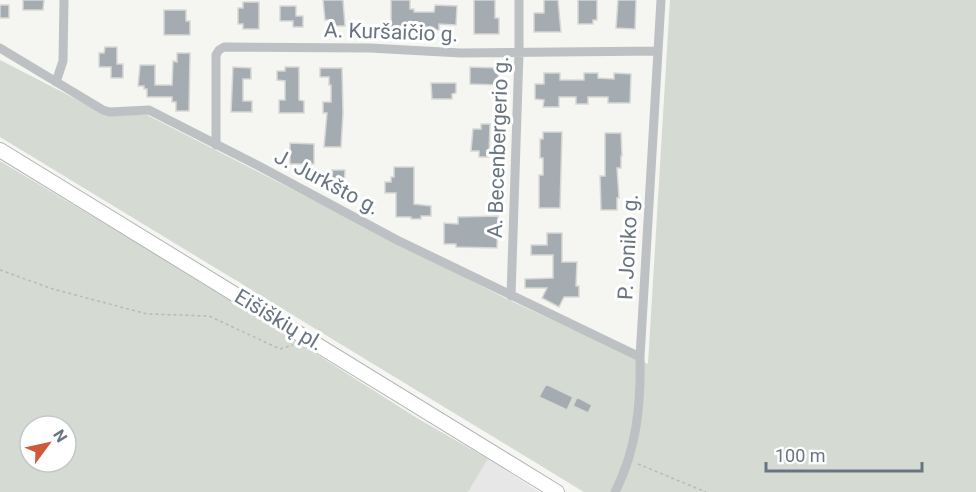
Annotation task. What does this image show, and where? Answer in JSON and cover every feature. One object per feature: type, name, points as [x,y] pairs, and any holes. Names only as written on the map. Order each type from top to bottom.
[{"type":"main road","name":"Eišiškių pl.","points":[[0,150],[557,492]]},
{"type":"street","points":[[56,82],[63,61],[64,0]]},
{"type":"street","name":"A. Becenbergerio g.","points":[[511,296],[519,0]]},
{"type":"street","name":"P. Joniko g.","points":[[615,492],[633,446],[639,408],[661,0]]},
{"type":"street","name":"A. Kuršaičio g.","points":[[216,145],[216,55],[224,47],[370,48],[461,53],[658,51]]},
{"type":"street","name":"J. Jurkšto g.","points":[[0,48],[110,112],[149,110],[397,240],[640,357]]},
{"type":"path","points":[[0,270],[53,289],[147,315],[208,316],[280,349],[292,346],[303,335]]},
{"type":"path","points":[[629,459],[706,492]]},
{"type":"shaded area","points":[[670,0],[976,0],[976,492],[584,492],[0,137],[0,60],[105,114],[147,115],[507,299],[648,364]]},
{"type":"shaded area","points":[[0,161],[217,291],[417,418],[488,459],[468,492],[0,492]]},
{"type":"shaded area","points":[[488,459],[539,492],[468,492]]},
{"type":"building","points":[[23,0],[44,0],[43,10],[23,10]]},
{"type":"building","points":[[323,0],[343,0],[345,26],[332,26],[332,20],[325,20]]},
{"type":"building","points":[[391,0],[410,0],[410,9],[414,9],[414,12],[434,12],[435,5],[457,6],[456,25],[439,24],[439,30],[391,28]]},
{"type":"building","points":[[474,0],[495,0],[495,18],[499,18],[499,34],[474,34]]},
{"type":"building","points":[[544,0],[558,0],[561,32],[534,32],[534,13],[544,13]]},
{"type":"building","points":[[578,0],[597,0],[597,20],[593,20],[593,24],[578,24]]},
{"type":"building","points":[[618,0],[636,0],[635,29],[616,28]]},
{"type":"building","points":[[243,2],[259,2],[259,29],[243,29],[243,24],[238,24],[238,8],[243,8]]},
{"type":"building","points":[[0,5],[9,5],[9,18],[0,18]]},
{"type":"building","points":[[280,6],[296,6],[296,16],[303,16],[303,27],[293,27],[293,21],[280,21]]},
{"type":"building","points":[[164,10],[186,10],[186,21],[190,21],[190,35],[164,35]]},
{"type":"building","points":[[105,47],[117,47],[117,64],[123,64],[123,78],[111,78],[111,67],[99,67],[99,53],[104,53]]},
{"type":"building","points":[[177,53],[190,53],[189,111],[176,111],[176,102],[172,102],[172,97],[147,97],[147,89],[144,89],[144,86],[138,86],[140,65],[155,65],[155,85],[172,85],[173,61],[177,62]]},
{"type":"building","points":[[233,67],[251,68],[251,79],[243,79],[243,101],[252,101],[252,112],[231,112]]},
{"type":"building","points":[[285,67],[299,67],[299,100],[304,101],[304,113],[279,113],[279,100],[285,100],[285,81],[277,80],[277,71],[285,71]]},
{"type":"building","points":[[470,67],[499,68],[498,85],[470,84]]},
{"type":"building","points":[[320,68],[342,68],[341,147],[324,147],[327,113],[323,113],[323,102],[331,102],[331,85],[329,85],[329,77],[320,77]]},
{"type":"building","points":[[544,73],[560,73],[560,80],[584,80],[584,73],[598,73],[598,78],[614,79],[614,73],[631,74],[630,103],[608,103],[608,97],[588,97],[588,104],[576,104],[576,97],[559,97],[559,107],[543,107],[544,100],[535,99],[535,84],[544,84]]},
{"type":"building","points":[[431,83],[456,83],[456,93],[452,94],[452,99],[432,99]]},
{"type":"building","points":[[481,124],[490,124],[489,157],[479,157],[479,151],[471,151],[473,129],[481,129]]},
{"type":"building","points":[[543,132],[562,132],[560,208],[539,208],[539,175],[543,175],[540,139],[543,139]]},
{"type":"building","points":[[605,133],[621,133],[622,156],[621,168],[617,168],[619,198],[617,198],[617,210],[601,210],[600,176],[605,176]]},
{"type":"building","points":[[290,143],[314,144],[314,164],[290,164]]},
{"type":"building","points":[[394,167],[414,167],[414,204],[431,206],[431,216],[421,216],[421,219],[396,217],[396,193],[385,193],[385,182],[391,182],[391,177],[394,177]]},
{"type":"building","points":[[332,170],[345,170],[344,190],[332,190]]},
{"type":"building","points":[[498,216],[497,248],[456,247],[456,244],[444,244],[444,223],[458,224],[458,217]]},
{"type":"building","points":[[547,233],[562,233],[562,262],[577,262],[576,286],[579,286],[579,297],[564,297],[559,307],[542,298],[547,288],[525,288],[525,279],[553,278],[553,255],[531,255],[531,245],[547,245]]},
{"type":"building","points":[[546,384],[573,397],[567,410],[539,397]]},
{"type":"building","points":[[577,397],[592,405],[588,413],[573,406]]}]
